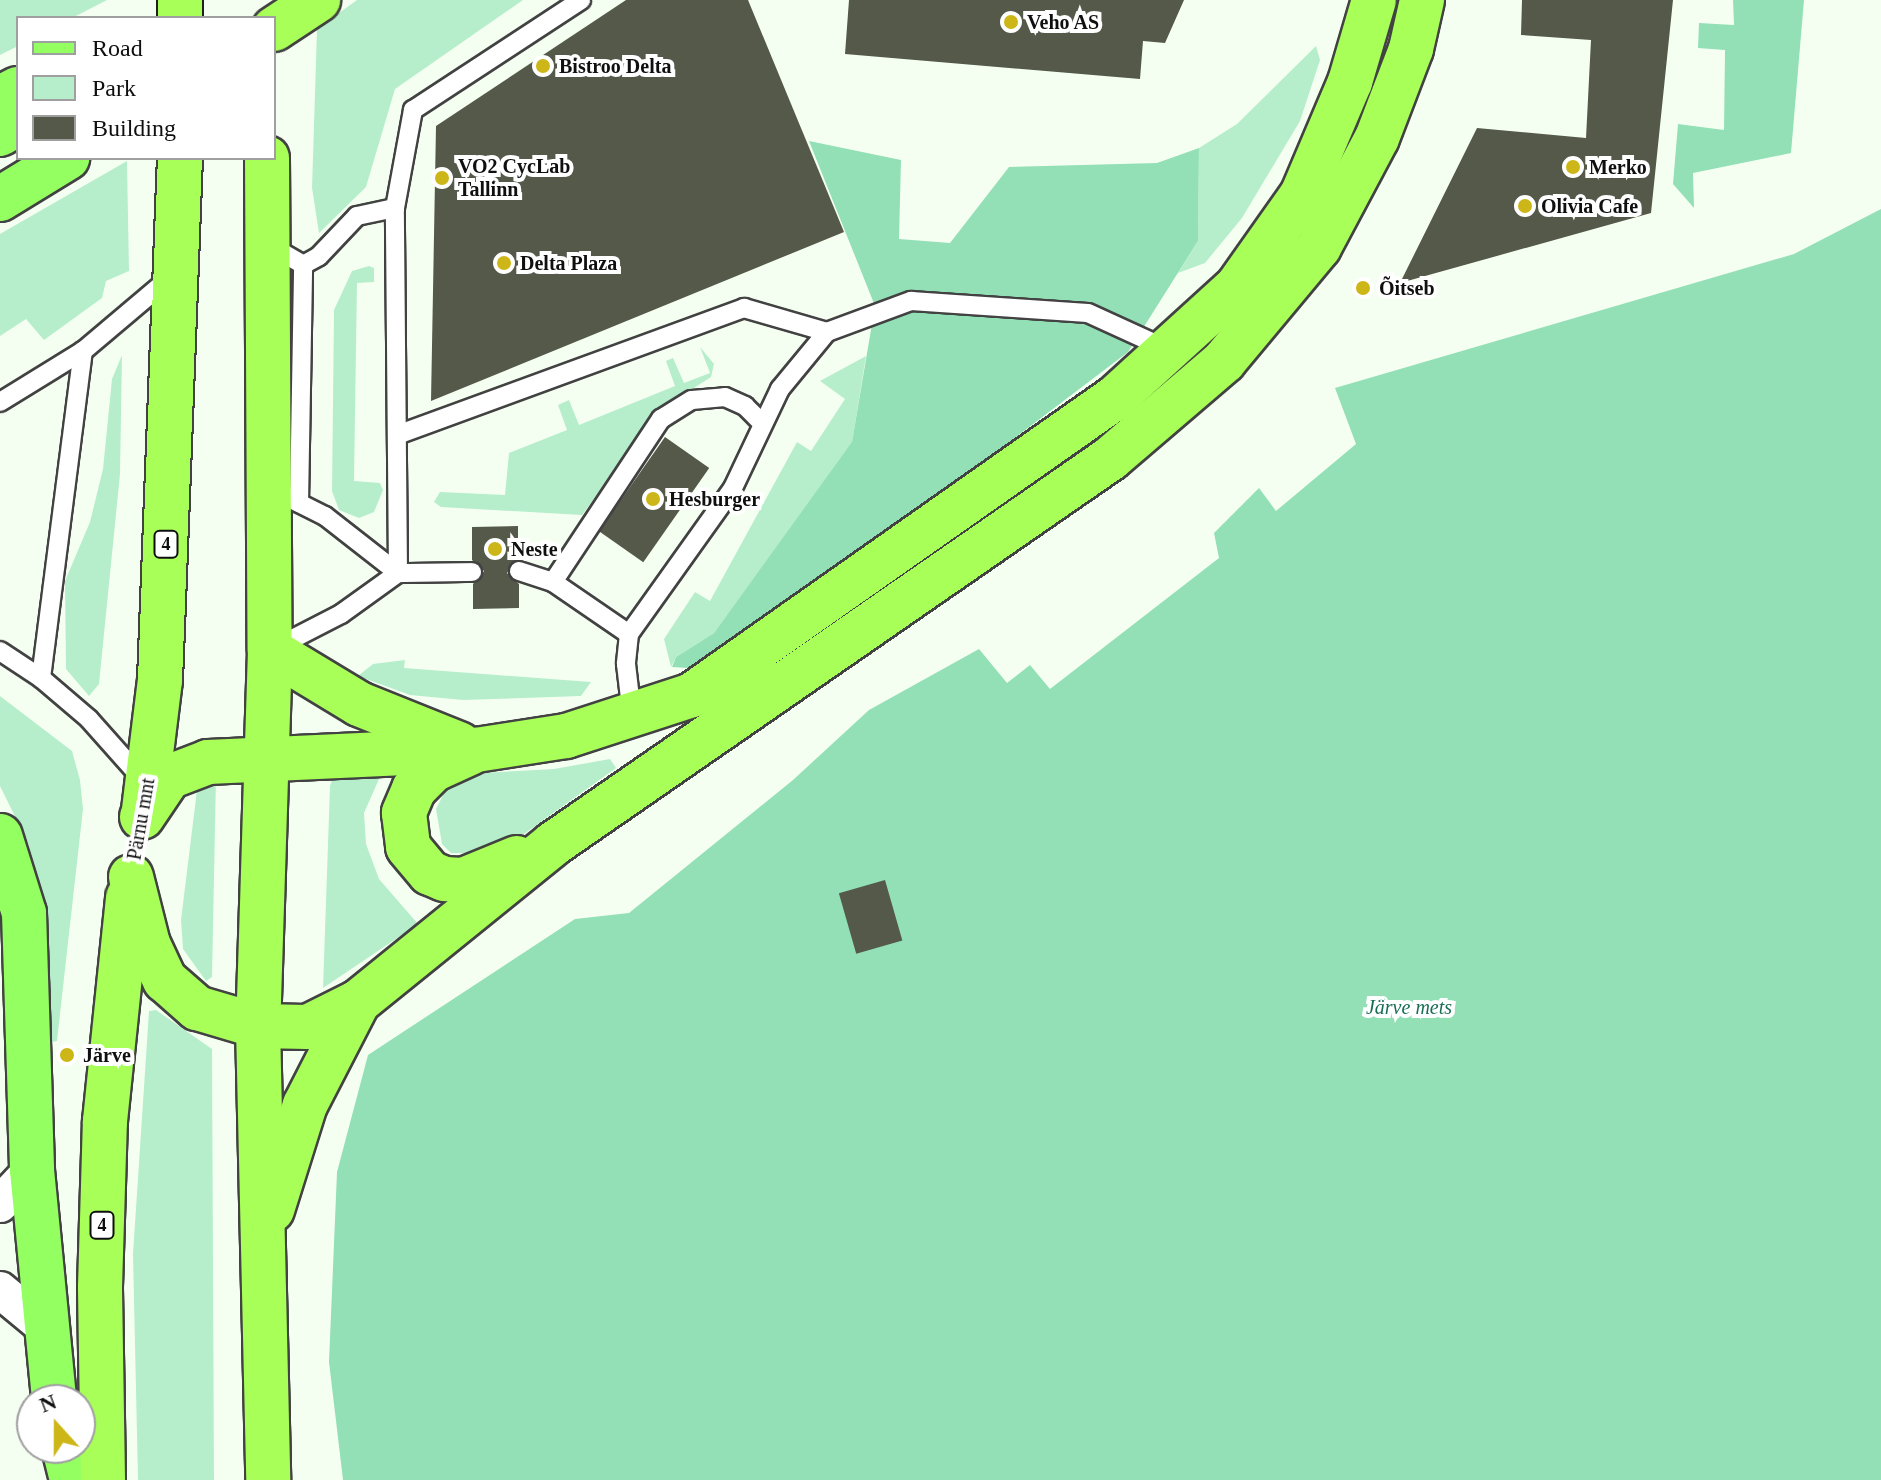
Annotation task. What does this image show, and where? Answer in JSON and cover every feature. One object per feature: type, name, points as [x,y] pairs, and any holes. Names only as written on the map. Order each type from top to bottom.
[{"type":"highway","points":[[276,28],[318,0]]},
{"type":"highway","points":[[145,801],[169,777],[208,762],[476,750],[566,736],[633,718],[692,695],[833,601],[1079,425],[1172,351],[1237,287],[1302,195],[1350,82],[1374,0]]},
{"type":"highway","points":[[131,877],[148,944],[165,980],[197,1008],[258,1026],[308,1027],[358,1002],[553,844],[1111,458],[1224,361],[1319,247],[1377,138],[1411,49],[1422,0]]},
{"type":"highway","name":"Pärnu mnt","points":[[103,1480],[100,1287],[105,1121],[131,877],[145,801],[160,680],[179,271],[180,160]]},
{"type":"highway","points":[[267,160],[286,255],[284,495],[264,758],[258,1026],[260,1247],[268,1480]]},
{"type":"highway","points":[[270,650],[385,717],[476,750]]},
{"type":"highway","points":[[476,750],[433,770],[414,789],[404,828],[417,861],[430,873],[463,880],[553,844]]},
{"type":"highway","points":[[260,1247],[305,1105],[358,1002]]},
{"type":"main road","points":[[0,199],[64,160]]},
{"type":"main road","points":[[0,836],[24,913],[32,1170],[52,1384]]},
{"type":"street","points":[[0,1204],[32,1170]]},
{"type":"street","points":[[0,1290],[46,1328]]},
{"type":"lane","points":[[398,573],[395,208],[413,110],[581,0]]},
{"type":"lane","points":[[286,255],[319,256],[357,216],[395,208]]},
{"type":"lane","points":[[0,402],[83,351],[136,302],[179,271]]},
{"type":"lane","points":[[633,718],[626,664],[629,634],[733,488],[780,389],[827,332],[911,301],[1088,313],[1172,351]]},
{"type":"lane","points":[[397,435],[744,308],[827,332]]},
{"type":"lane","points":[[41,678],[83,351]]},
{"type":"lane","points":[[553,582],[661,419],[692,400],[725,397],[745,406],[763,424]]},
{"type":"lane","points":[[284,495],[358,539],[398,573]]},
{"type":"lane","points":[[519,571],[553,582],[629,634]]},
{"type":"lane","points":[[270,650],[341,614],[398,573],[472,572]]},
{"type":"lane","points":[[0,651],[41,678],[89,719],[145,801]]},
{"type":"green space","points":[[0,0],[107,0],[76,16],[16,16],[16,47],[0,55]]},
{"type":"green space","points":[[357,0],[523,0],[395,89],[366,187],[319,233],[312,188],[317,29]]},
{"type":"green space","points":[[1733,0],[1804,0],[1791,153],[1693,173],[1694,208],[1673,184],[1678,124],[1724,130],[1725,50],[1698,48],[1699,23],[1734,25]]},
{"type":"green space","points":[[1316,46],[1320,60],[1300,121],[1242,218],[1205,263],[1178,273],[1198,241],[1199,148],[1237,124]]},
{"type":"green space","points":[[809,141],[901,160],[899,239],[950,243],[1009,167],[1157,163],[1199,148],[1198,241],[1128,352],[937,497],[688,668],[672,667],[676,657],[714,633],[852,442],[875,306]]},
{"type":"green space","points":[[127,161],[129,271],[106,281],[102,298],[44,340],[26,319],[0,336],[0,234]]},
{"type":"green space","name":"Järve mets","points":[[1881,209],[1881,1480],[343,1480],[329,1362],[337,1172],[368,1055],[575,919],[629,913],[793,780],[869,710],[979,649],[1007,683],[1030,665],[1050,689],[1219,558],[1214,533],[1259,488],[1276,511],[1356,444],[1335,388],[1794,254]]},
{"type":"green space","points":[[369,266],[374,268],[374,282],[357,283],[354,481],[380,483],[383,490],[374,512],[359,518],[339,510],[332,491],[334,310],[352,271]]},
{"type":"green space","points":[[700,347],[714,364],[711,377],[661,409],[582,515],[441,507],[434,502],[440,492],[505,495],[509,453],[567,430],[558,405],[569,400],[579,425],[675,386],[666,361],[673,358],[684,383],[710,373]]},
{"type":"green space","points":[[122,355],[120,474],[99,684],[89,696],[66,669],[65,581],[90,522],[103,469],[112,379]]},
{"type":"green space","points":[[866,356],[852,443],[714,633],[676,657],[671,667],[664,639],[695,592],[710,601],[797,442],[811,451],[845,399],[820,381]]},
{"type":"green space","points":[[405,660],[404,668],[591,682],[581,696],[463,700],[410,695],[358,676],[373,664]]},
{"type":"green space","points":[[0,696],[72,751],[80,780],[83,809],[57,1041],[46,1043],[29,845],[0,786]]},
{"type":"green space","points":[[610,759],[616,768],[517,839],[511,836],[473,853],[451,853],[442,844],[436,809],[446,789],[464,774],[554,769]]},
{"type":"green space","points":[[383,770],[364,813],[366,844],[379,879],[418,924],[323,988],[330,786],[335,771]]},
{"type":"green space","points":[[216,776],[212,977],[206,981],[183,949],[181,920],[197,790]]},
{"type":"green space","points":[[156,1010],[212,1049],[214,1480],[138,1480],[133,1254],[149,1011]]},
{"type":"building","points":[[626,0],[748,0],[844,232],[431,401],[436,126]]},
{"type":"building","name":"Veho AS","points":[[849,0],[1184,0],[1165,43],[1143,41],[1140,79],[845,54]]},
{"type":"building","points":[[1522,0],[1673,0],[1651,213],[1400,283],[1477,128],[1586,138],[1591,40],[1521,35]]},
{"type":"building","name":"Hesburger","points":[[665,437],[709,468],[643,562],[599,531]]},
{"type":"building","name":"Neste","points":[[518,526],[518,559],[507,573],[519,584],[519,608],[473,609],[473,584],[484,571],[472,560],[472,527]]},
{"type":"building","points":[[885,880],[902,941],[856,954],[839,893]]},
{"type":"place","name":"Veho AS","points":[[1011,22]]},
{"type":"place","name":"Bistroo Delta","points":[[543,66]]},
{"type":"place","name":"Merko","points":[[1573,167]]},
{"type":"place","name":"VO2 CycLab Tallinn","points":[[442,178]]},
{"type":"place","name":"Olivia Cafe","points":[[1525,206]]},
{"type":"place","name":"Delta Plaza","points":[[504,263]]},
{"type":"place","name":"Õitseb","points":[[1363,288]]},
{"type":"place","name":"Hesburger","points":[[653,499]]},
{"type":"place","name":"Neste","points":[[495,549]]},
{"type":"place","name":"Järve","points":[[67,1055]]}]
